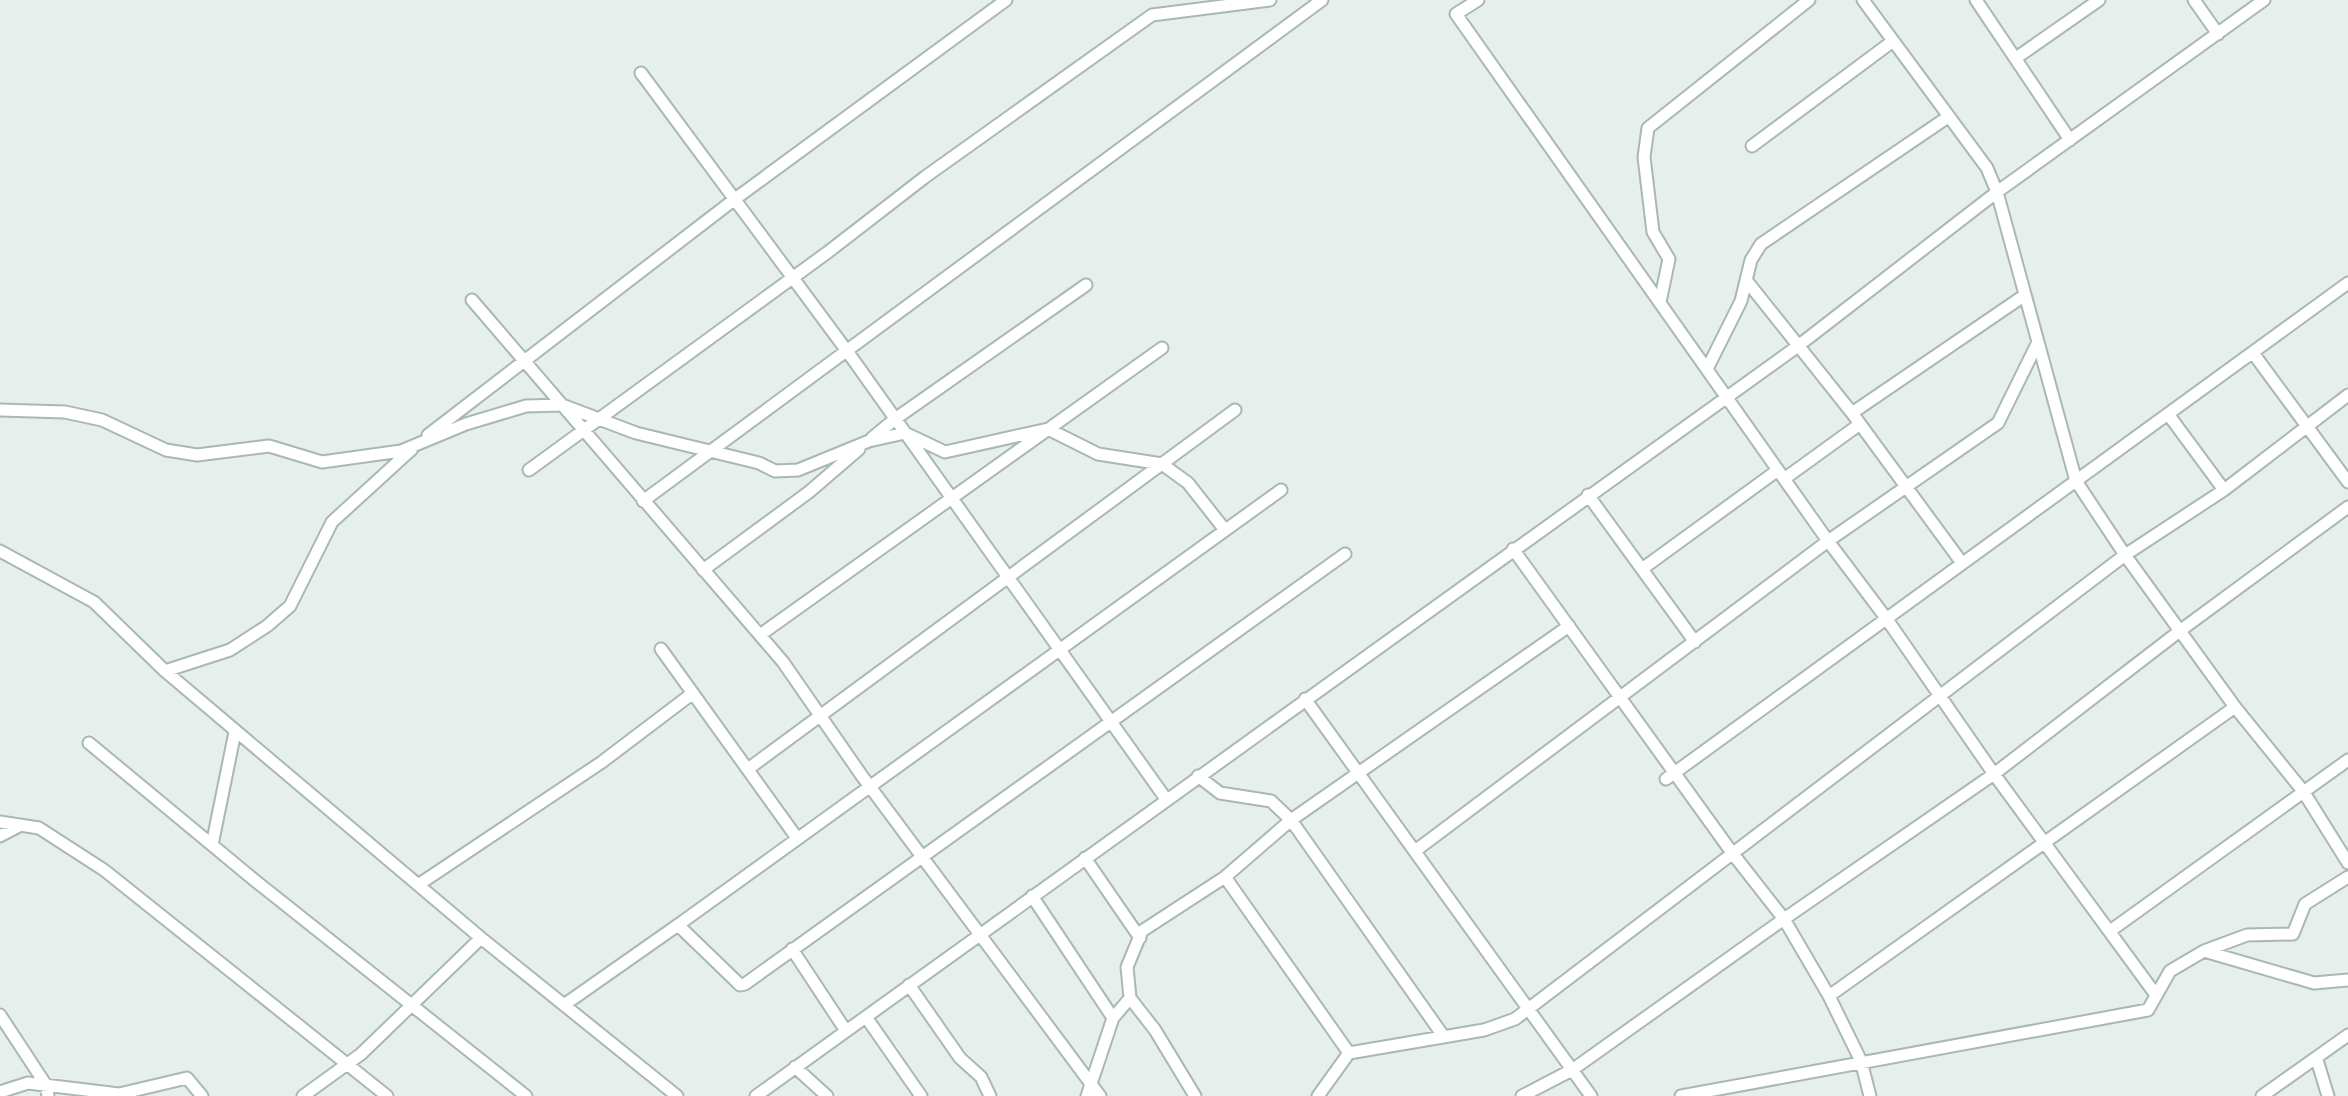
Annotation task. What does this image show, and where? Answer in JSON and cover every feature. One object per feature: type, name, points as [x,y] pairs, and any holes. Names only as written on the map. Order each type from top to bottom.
[{"type":"street","points":[[165,671],[230,650],[267,626],[290,606],[332,522],[417,444],[735,199],[1006,0]]},
{"type":"street","points":[[529,470],[925,177],[1152,15],[1270,0]]},
{"type":"street","points":[[643,501],[1322,0]]},
{"type":"street","points":[[1478,0],[1456,14],[1994,774],[2156,995]]},
{"type":"street","points":[[1660,302],[1669,259],[1653,232],[1644,157],[1648,128],[1809,0]]},
{"type":"street","points":[[1863,0],[1987,168],[1997,192],[2076,481],[2125,555],[2235,707],[2303,791],[2348,863]]},
{"type":"street","points":[[1976,0],[2070,140]]},
{"type":"street","points":[[2016,58],[2099,0]]},
{"type":"street","points":[[2194,0],[2218,34]]},
{"type":"street","points":[[756,1096],[1798,346],[1997,192],[2264,0]]},
{"type":"street","points":[[1752,146],[1893,41]]},
{"type":"street","points":[[641,73],[847,351],[1166,799]]},
{"type":"street","points":[[1707,369],[1741,301],[1751,260],[1761,244],[1948,117]]},
{"type":"street","points":[[1746,280],[1852,413],[1962,563]]},
{"type":"street","points":[[1671,775],[2348,283]]},
{"type":"street","points":[[703,570],[809,492],[895,419],[1086,285]]},
{"type":"street","points":[[1852,413],[2025,295]]},
{"type":"street","points":[[472,300],[783,662],[1089,1090],[1100,1096]]},
{"type":"street","points":[[1415,851],[1828,541],[1998,423],[2038,342]]},
{"type":"street","points":[[760,635],[1162,348]]},
{"type":"street","points":[[2253,353],[2348,482]]},
{"type":"street","points":[[1318,1096],[1349,1053],[1484,1030],[1515,1019],[2125,555],[2224,490],[2348,395]]},
{"type":"street","points":[[0,410],[65,412],[90,417],[166,450],[197,455],[269,446],[322,462],[401,451],[466,424],[526,406],[562,405],[636,433],[759,463],[775,471],[798,470],[869,441],[905,433],[945,452],[1048,429],[1098,454],[1162,464],[1188,483],[1225,530]]},
{"type":"street","points":[[748,769],[1235,410]]},
{"type":"street","points":[[2168,414],[2224,490]]},
{"type":"street","points":[[1642,569],[1860,424]]},
{"type":"street","points":[[564,1005],[1281,490]]},
{"type":"street","points":[[1588,495],[1695,642]]},
{"type":"street","points":[[1522,1096],[1572,1070],[1994,774],[2348,507]]},
{"type":"street","points":[[1513,549],[1622,698],[1671,775],[1784,919],[1829,996],[1861,1061],[1870,1096]]},
{"type":"street","points":[[0,551],[94,602],[165,671],[235,732],[481,938],[677,1096]]},
{"type":"street","points":[[678,925],[740,985],[745,984],[1345,554]]},
{"type":"street","points":[[1195,1096],[1155,1030],[1130,998],[1127,967],[1142,931],[1225,877],[1291,820],[1569,626]]},
{"type":"street","points":[[661,649],[797,838]]},
{"type":"street","points":[[418,885],[602,762],[693,693]]},
{"type":"street","points":[[1305,699],[1591,1096]]},
{"type":"street","points":[[1829,996],[2235,707]]},
{"type":"street","points":[[212,845],[235,732]]},
{"type":"street","points":[[89,743],[526,1096]]},
{"type":"street","points":[[2110,931],[2348,760]]},
{"type":"street","points":[[1198,776],[1220,793],[1271,801],[1291,820],[1444,1037]]},
{"type":"street","points":[[0,822],[39,828],[104,870],[387,1096]]},
{"type":"street","points":[[0,836],[19,826]]},
{"type":"street","points":[[1085,858],[1140,938]]},
{"type":"street","points":[[1225,877],[1349,1053]]},
{"type":"street","points":[[1681,1096],[2148,1010],[2170,971],[2204,951],[2247,935],[2293,934],[2305,904],[2348,877]]},
{"type":"street","points":[[1032,896],[1113,1018]]},
{"type":"street","points":[[303,1096],[348,1063],[481,938]]},
{"type":"street","points":[[792,949],[846,1031]]},
{"type":"street","points":[[2204,951],[2314,983],[2348,980]]},
{"type":"street","points":[[909,985],[960,1058],[981,1077],[990,1096]]},
{"type":"street","points":[[1089,1090],[1113,1018],[1130,998]]},
{"type":"street","points":[[0,1015],[47,1091]]},
{"type":"street","points":[[866,1017],[921,1096]]},
{"type":"street","points":[[2262,1096],[2317,1060],[2348,1035]]},
{"type":"street","points":[[2317,1060],[2328,1096]]},
{"type":"street","points":[[795,1067],[827,1096]]},
{"type":"street","points":[[0,1092],[28,1083],[47,1091],[119,1094],[187,1078],[202,1096]]}]
